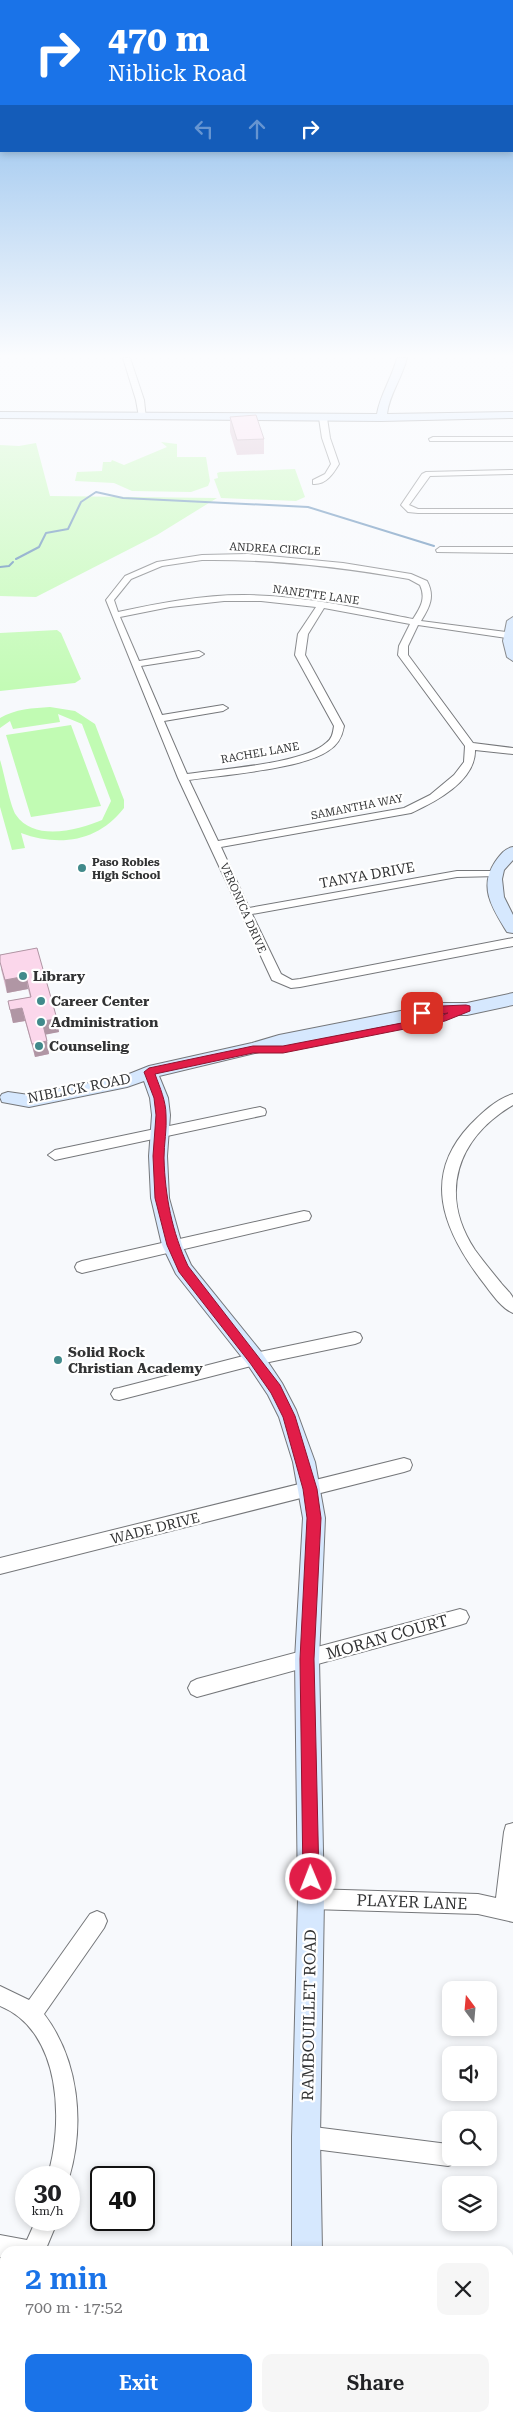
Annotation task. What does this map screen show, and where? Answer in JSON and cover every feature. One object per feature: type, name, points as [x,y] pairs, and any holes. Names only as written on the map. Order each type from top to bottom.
[{"type":"street","points":[[316,482],[328,476],[331,471]]},
{"type":"street","points":[[513,472],[429,474],[423,478],[405,505],[411,510],[418,511],[513,511]]},
{"type":"street","points":[[440,550],[513,550]]},
{"type":"street","name":"ANDREA CIRCLE","points":[[115,615],[110,600],[112,594],[122,582],[146,568],[174,561],[244,557],[332,564],[419,579],[426,586],[428,597],[416,622]]},
{"type":"street","name":"NANETTE LANE","points":[[115,615],[173,603],[218,598],[262,598],[511,636]]},
{"type":"street","name":"RACHEL LANE","points":[[183,778],[294,761],[318,754],[339,735],[339,726],[300,655],[303,634],[321,606]]},
{"type":"street","name":"VERONICA DRIVE","points":[[115,615],[183,778],[276,977],[290,984],[513,942]]},
{"type":"street","points":[[513,621],[511,636],[513,656]]},
{"type":"street","points":[[416,622],[403,644],[403,655],[470,746],[513,751]]},
{"type":"street","points":[[135,664],[199,654]]},
{"type":"street","points":[[158,719],[223,708]]},
{"type":"street","name":"SAMANTHA WAY","points":[[215,845],[407,811],[422,804],[457,778],[470,760],[470,746]]},
{"type":"street","points":[[513,852],[501,862],[494,874],[493,884],[495,894],[513,928]]},
{"type":"street","name":"TANYA DRIVE","points":[[246,912],[457,874],[494,874]]},
{"type":"street","name":"NIBLICK ROAD","points":[[4,1098],[29,1101],[127,1082],[149,1072],[253,1050],[279,1042],[441,1009],[466,1009],[513,999]]},
{"type":"street","name":"RAMBOUILLET ROAD","points":[[149,1072],[159,1098],[160,1133],[158,1156],[160,1198],[172,1245],[184,1269],[275,1389],[289,1416],[310,1489],[314,1518],[307,1659],[311,1898],[306,2137],[307,2246]]},
{"type":"street","points":[[513,1099],[490,1112],[472,1129],[459,1148],[450,1180],[449,1198],[452,1218],[464,1241],[497,1291],[513,1307]]},
{"type":"street","points":[[55,1155],[260,1112]]},
{"type":"street","points":[[82,1267],[304,1216]]},
{"type":"street","points":[[119,1394],[254,1359],[355,1338]]},
{"type":"street","name":"WADE DRIVE","points":[[0,1566],[404,1465]]},
{"type":"street","name":"MORAN COURT","points":[[198,1688],[460,1617]]},
{"type":"street","points":[[509,1910],[513,1832]]},
{"type":"street","name":"PLAYER LANE","points":[[311,1898],[478,1904],[509,1910]]},
{"type":"street","points":[[31,2015],[98,1921]]},
{"type":"street","points":[[0,1996],[31,2015],[48,2038],[66,2093],[68,2129],[60,2166]]},
{"type":"street","points":[[306,2137],[442,2154]]},
{"type":"street","points":[[36,2246],[42,2231]]},
{"type":"green space","points":[[0,471],[43,471],[50,496],[217,498],[157,535],[36,597],[0,596]]},
{"type":"green space","points":[[208,471],[210,481],[208,486],[191,492],[132,491],[114,483],[75,481],[77,472]]},
{"type":"green space","points":[[296,471],[305,497],[296,501],[221,498],[214,479],[218,478],[217,473]]},
{"type":"green space","points":[[57,630],[61,633],[81,679],[75,683],[0,691],[0,633]]},
{"type":"green space","points":[[50,707],[75,711],[95,724],[124,800],[124,808],[114,819],[90,835],[63,840],[49,840],[21,833],[25,848],[12,850],[0,807],[0,760],[14,811],[24,823],[34,829],[45,831],[69,830],[92,824],[102,820],[111,801],[82,724],[58,714],[60,722],[13,729],[10,721],[0,728],[0,718],[6,715],[24,710]]},
{"type":"green space","points":[[71,725],[101,806],[31,817],[6,735]]},
{"type":"building","points":[[37,948],[57,1019],[42,1021],[47,1041],[32,1044],[22,1008],[10,1010],[8,1001],[31,997],[26,976],[5,980],[0,955]]},
{"type":"waterway","points":[[16,559],[39,547],[46,533],[68,529],[81,502],[96,492],[123,498],[308,507],[434,546]]},
{"type":"waterway","points":[[0,567],[9,566],[13,562]]},
{"type":"place","name":"Paso Robles High School","points":[[82,868]]},
{"type":"place","name":"Library","points":[[23,976]]},
{"type":"place","name":"Career Center","points":[[41,1001]]},
{"type":"place","name":"Administration","points":[[41,1022]]},
{"type":"place","name":"Counseling","points":[[39,1046]]},
{"type":"place","name":"Solid Rock Christian Academy","points":[[58,1360]]},
{"type":"route","points":[[311,1879],[307,1659],[314,1518],[310,1489],[304,1462],[289,1416],[275,1389],[254,1359],[211,1307],[184,1269],[172,1245],[160,1198],[158,1156],[161,1115],[159,1098],[149,1072],[253,1050],[283,1050],[445,1018],[466,1009],[441,1009],[422,1013]]}]
